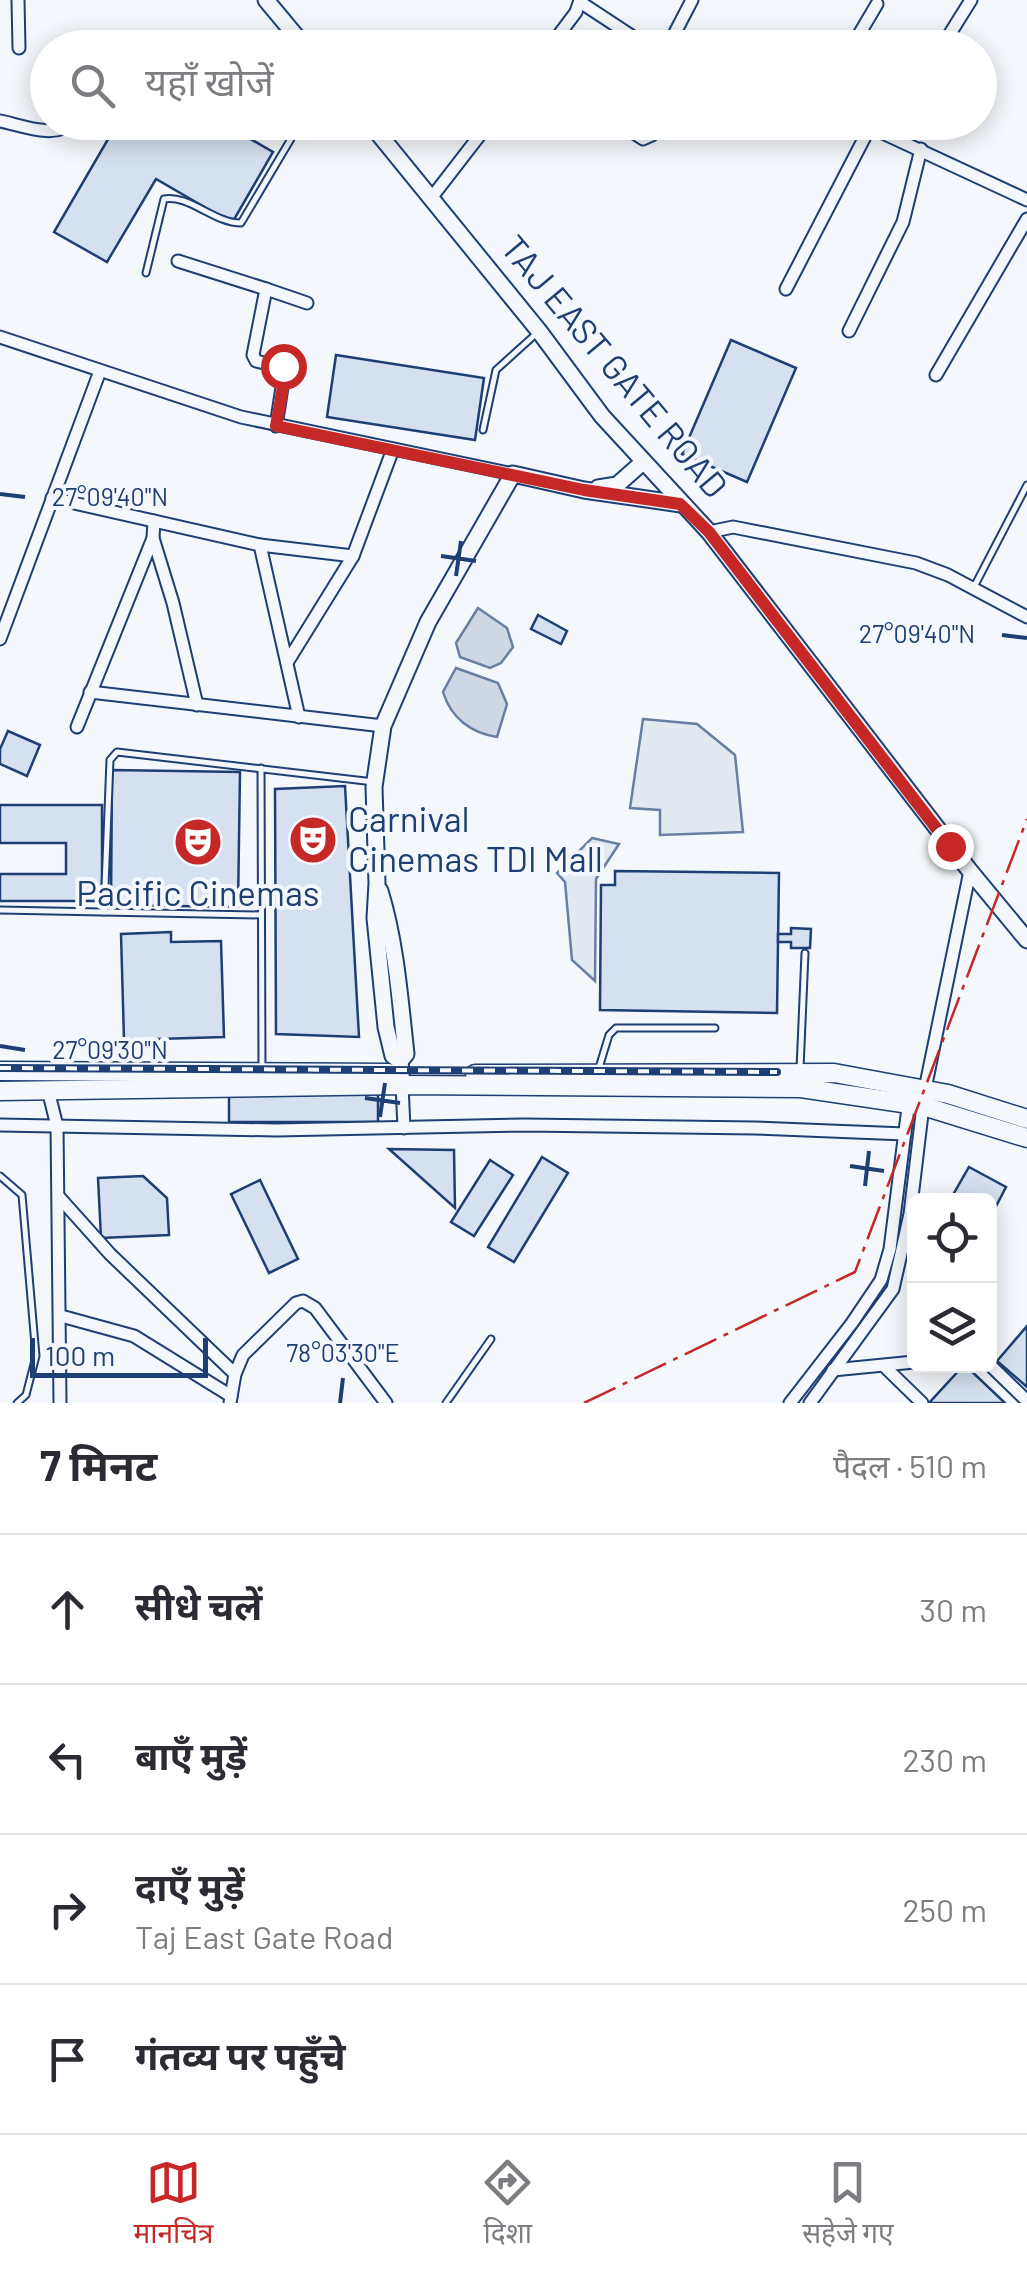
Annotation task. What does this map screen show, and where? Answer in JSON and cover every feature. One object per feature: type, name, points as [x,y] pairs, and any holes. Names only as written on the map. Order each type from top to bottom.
[{"type":"main road","points":[[266,0],[291,30]]},
{"type":"main road","name":"TAJ EAST GATE ROAD","points":[[383,140],[539,331],[602,416],[709,532],[970,872],[1027,940]]},
{"type":"main road","points":[[584,490],[617,485],[643,462]]},
{"type":"main road","points":[[401,1073],[393,1056],[380,974],[375,918],[375,782],[383,726],[428,622],[512,474],[584,490],[680,504]]},
{"type":"main road","points":[[0,1070],[262,1074],[800,1072],[834,1074],[1027,1119]]},
{"type":"main road","points":[[0,1091],[401,1073],[801,1088],[916,1096],[1027,1138]]},
{"type":"street","points":[[18,0],[19,48]]},
{"type":"street","points":[[676,30],[692,0]]},
{"type":"street","points":[[953,30],[972,0]]},
{"type":"street","points":[[563,30],[580,1],[623,30]]},
{"type":"street","points":[[861,30],[877,4]]},
{"type":"street","points":[[0,122],[30,127]]},
{"type":"street","points":[[432,197],[476,140]]},
{"type":"street","points":[[786,289],[858,140]]},
{"type":"street","points":[[906,140],[1027,200]]},
{"type":"street","points":[[849,332],[903,222],[921,150]]},
{"type":"street","points":[[936,374],[1027,219]]},
{"type":"street","points":[[178,261],[307,303]]},
{"type":"street","points":[[266,289],[253,358],[285,368],[276,426]]},
{"type":"street","points":[[0,337],[276,426],[512,474]]},
{"type":"street","points":[[0,639],[100,371]]},
{"type":"street","points":[[288,662],[352,556],[393,450]]},
{"type":"street","points":[[52,498],[260,545],[352,556]]},
{"type":"street","points":[[76,727],[153,538],[154,521]]},
{"type":"street","points":[[709,532],[733,527],[916,562],[1027,617]]},
{"type":"street","points":[[153,538],[197,705]]},
{"type":"street","points":[[260,545],[299,716]]},
{"type":"street","points":[[90,692],[383,726]]},
{"type":"street","points":[[790,1403],[880,1280],[890,1249],[905,1134],[970,872]]},
{"type":"street","points":[[401,1073],[404,1128]]},
{"type":"street","points":[[48,1090],[57,1126],[60,1403]]},
{"type":"street","points":[[810,1403],[893,1290],[910,1214],[916,1096]]},
{"type":"street","points":[[0,1125],[276,1130],[755,1128],[905,1134]]},
{"type":"street","points":[[58,1197],[110,1254],[234,1374]]},
{"type":"street","points":[[61,1316],[134,1336],[230,1400],[234,1374],[243,1355],[296,1303],[303,1301],[315,1308],[386,1403]]},
{"type":"street","points":[[834,1370],[907,1363]]},
{"type":"street","points":[[884,1366],[922,1403]]},
{"type":"street","points":[[997,1372],[1027,1400]]},
{"type":"lane","points":[[146,273],[164,199],[173,198],[211,216],[240,224],[290,140]]},
{"type":"lane","points":[[483,430],[496,370],[539,331]]},
{"type":"lane","points":[[973,588],[1027,485]]},
{"type":"lane","points":[[104,912],[112,754],[122,752],[375,782]]},
{"type":"lane","points":[[261,768],[262,1074]]},
{"type":"lane","points":[[0,910],[261,915]]},
{"type":"lane","points":[[800,1072],[805,953]]},
{"type":"lane","points":[[597,1074],[609,1035],[616,1028],[715,1028]]},
{"type":"lane","points":[[0,1176],[22,1196],[36,1356],[26,1395],[17,1403]]},
{"type":"lane","points":[[446,1403],[491,1338]]},
{"type":"shaded area","points":[[478,608],[507,628],[513,647],[501,663],[490,668],[460,657],[456,643]]},
{"type":"shaded area","points":[[456,668],[498,683],[507,704],[497,737],[471,728],[451,709],[443,692]]},
{"type":"shaded area","points":[[643,719],[697,724],[735,755],[743,832],[660,835],[660,810],[630,808]]},
{"type":"shaded area","points":[[592,838],[619,844],[596,879],[595,981],[572,960],[565,882],[557,873]]},
{"type":"building","points":[[108,140],[252,140],[273,152],[232,223],[156,179],[107,262],[54,232]]},
{"type":"building","points":[[731,340],[796,368],[747,482],[682,454]]},
{"type":"building","points":[[336,355],[484,378],[475,440],[327,417]]},
{"type":"building","points":[[538,615],[567,631],[561,644],[531,629]]},
{"type":"building","points":[[8,731],[40,745],[27,776],[0,764],[0,749]]},
{"type":"building","points":[[112,770],[240,772],[238,907],[111,905]]},
{"type":"building","points":[[345,786],[359,1037],[276,1034],[275,789]]},
{"type":"building","points":[[0,805],[102,805],[102,901],[0,901],[0,874],[66,874],[66,843],[0,843]]},
{"type":"building","points":[[615,871],[779,873],[777,1013],[600,1010],[601,885],[615,885]]},
{"type":"building","points":[[791,928],[811,929],[810,948],[791,948],[791,942],[778,942],[778,934],[791,934]]},
{"type":"building","points":[[171,932],[171,942],[221,941],[224,1037],[124,1040],[121,934]]},
{"type":"building","points":[[229,1094],[378,1094],[378,1122],[229,1122]]},
{"type":"building","points":[[389,1149],[454,1150],[455,1208]]},
{"type":"building","points":[[542,1157],[568,1173],[514,1262],[488,1247]]},
{"type":"building","points":[[490,1160],[513,1175],[474,1236],[451,1222]]},
{"type":"building","points":[[969,1167],[1006,1187],[997,1204],[997,1193],[954,1193]]},
{"type":"building","points":[[143,1176],[167,1198],[169,1235],[101,1238],[98,1178]]},
{"type":"building","points":[[260,1180],[298,1259],[269,1273],[231,1194]]},
{"type":"building","points":[[1027,1326],[1027,1387],[997,1361]]},
{"type":"building","points":[[957,1373],[973,1373],[1005,1403],[929,1403]]},
{"type":"railway","points":[[0,1068],[777,1072]]},
{"type":"power","points":[[584,1403],[855,1272],[1027,819]]},
{"type":"place","name":"Carnival Cinemas TDI Mall","points":[[313,840]]},
{"type":"place","name":"Pacific Cinemas","points":[[198,842]]},
{"type":"route","points":[[283,366],[286,370],[276,426],[584,490],[680,504],[709,532],[950,846]]}]
